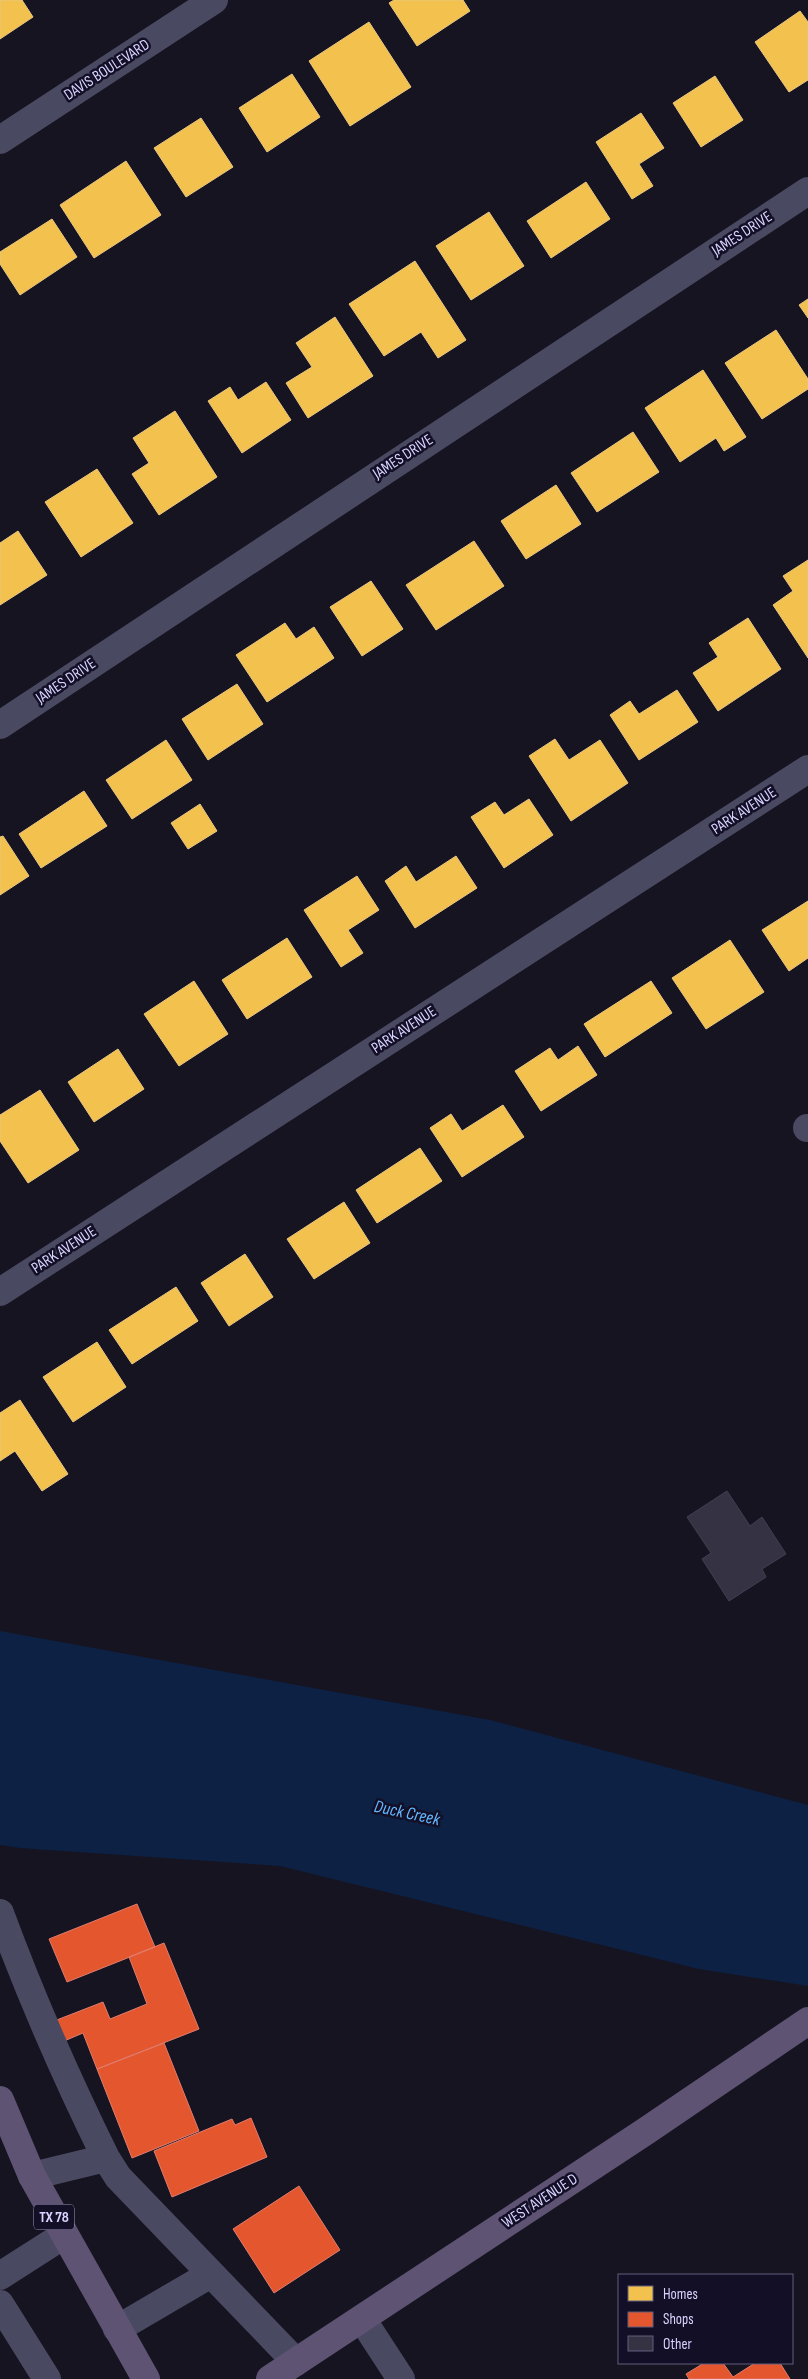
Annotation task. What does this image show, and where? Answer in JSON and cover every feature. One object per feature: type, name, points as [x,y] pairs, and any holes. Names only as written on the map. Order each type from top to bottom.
[{"type":"main road","name":"WEST AVENUE D","points":[[270,2379],[808,2021]]},
{"type":"main road","name":"TX 78","points":[[0,2100],[32,2176],[116,2329],[146,2379]]},
{"type":"street","name":"DAVIS BOULEVARD","points":[[0,140],[214,0]]},
{"type":"street","name":"JAMES DRIVE","points":[[0,725],[808,190]]},
{"type":"street","name":"PARK AVENUE","points":[[0,1292],[808,769]]},
{"type":"street","points":[[0,1913],[27,1986],[57,2058],[106,2158],[118,2177],[296,2362]]},
{"type":"street","points":[[32,2176],[106,2158]]},
{"type":"street","points":[[0,2276],[64,2235]]},
{"type":"street","points":[[116,2329],[211,2274]]},
{"type":"street","points":[[0,2304],[46,2379]]},
{"type":"street","points":[[362,2319],[401,2379]]},
{"type":"water","name":"Duck Creek","points":[[0,1631],[490,1720],[808,1805],[808,1986],[699,1969],[280,1866],[0,1845]]},
{"type":"building: Homes","points":[[0,0],[22,0],[33,17],[0,39]]},
{"type":"building: Homes","points":[[394,0],[463,0],[470,11],[417,46],[389,3]]},
{"type":"building: Homes","points":[[800,11],[808,22],[808,80],[789,92],[755,42]]},
{"type":"building: Homes","points":[[369,22],[411,87],[350,126],[309,61]]},
{"type":"building: Homes","points":[[292,74],[320,117],[267,152],[239,108]]},
{"type":"building: Homes","points":[[715,76],[743,120],[701,147],[673,103]]},
{"type":"building: Homes","points":[[641,113],[664,148],[639,164],[653,186],[632,199],[596,142]]},
{"type":"building: Homes","points":[[201,118],[233,167],[186,197],[154,148]]},
{"type":"building: Homes","points":[[126,161],[161,215],[94,258],[60,205]]},
{"type":"building: Homes","points":[[586,182],[610,219],[551,258],[527,221]]},
{"type":"building: Homes","points":[[489,212],[524,266],[471,300],[436,246]]},
{"type":"building: Homes","points":[[52,219],[77,257],[20,295],[0,264],[0,252]]},
{"type":"building: Homes","points":[[415,261],[466,340],[438,358],[421,332],[384,356],[349,304]]},
{"type":"building: Homes","points":[[808,299],[808,318],[799,305]]},
{"type":"building: Homes","points":[[335,317],[373,376],[308,418],[286,383],[312,367],[296,343]]},
{"type":"building: Homes","points":[[776,330],[808,379],[808,389],[762,419],[725,363]]},
{"type":"building: Homes","points":[[703,370],[746,437],[724,451],[716,438],[680,462],[645,408]]},
{"type":"building: Homes","points":[[266,382],[291,420],[242,453],[208,401],[230,387],[238,400]]},
{"type":"building: Homes","points":[[175,411],[217,477],[159,515],[132,474],[149,463],[133,438]]},
{"type":"building: Homes","points":[[633,432],[659,472],[597,512],[571,473]]},
{"type":"building: Homes","points":[[97,469],[133,523],[81,557],[45,502]]},
{"type":"building: Homes","points":[[556,485],[581,524],[526,559],[501,521]]},
{"type":"building: Homes","points":[[18,531],[47,575],[0,605],[0,543]]},
{"type":"building: Homes","points":[[474,541],[504,586],[436,630],[406,585]]},
{"type":"building: Homes","points":[[808,560],[808,658],[773,605],[793,591],[783,576]]},
{"type":"building: Homes","points":[[371,581],[403,629],[362,656],[330,607]]},
{"type":"building: Homes","points":[[748,618],[781,669],[718,711],[693,673],[718,657],[709,643]]},
{"type":"building: Homes","points":[[285,623],[296,639],[314,627],[334,658],[267,702],[236,655]]},
{"type":"building: Homes","points":[[237,684],[263,724],[208,760],[182,719]]},
{"type":"building: Homes","points":[[677,690],[698,722],[639,760],[610,715],[630,701],[639,714]]},
{"type":"building: Homes","points":[[555,739],[569,760],[600,740],[628,783],[571,821],[529,756]]},
{"type":"building: Homes","points":[[166,740],[192,780],[132,819],[106,780]]},
{"type":"building: Homes","points":[[84,791],[107,826],[41,868],[19,834]]},
{"type":"building: Homes","points":[[529,799],[553,835],[504,868],[471,817],[495,802],[504,815]]},
{"type":"building: Homes","points":[[200,804],[217,831],[188,849],[171,823]]},
{"type":"building: Homes","points":[[3,836],[29,876],[0,895],[0,837]]},
{"type":"building: Homes","points":[[456,856],[477,888],[415,928],[385,881],[406,866],[416,882]]},
{"type":"building: Homes","points":[[357,876],[379,910],[348,930],[363,953],[341,967],[304,910]]},
{"type":"building: Homes","points":[[808,901],[808,958],[789,971],[762,930]]},
{"type":"building: Homes","points":[[287,938],[312,977],[247,1019],[222,980]]},
{"type":"building: Homes","points":[[730,940],[764,992],[706,1029],[672,978]]},
{"type":"building: Homes","points":[[194,981],[228,1034],[179,1066],[144,1014]]},
{"type":"building: Homes","points":[[651,981],[672,1013],[605,1057],[584,1024]]},
{"type":"building: Homes","points":[[578,1046],[597,1075],[541,1111],[515,1071],[550,1048],[558,1060]]},
{"type":"building: Homes","points":[[118,1049],[144,1089],[94,1122],[68,1082]]},
{"type":"building: Homes","points":[[40,1090],[79,1150],[28,1183],[0,1141],[0,1115]]},
{"type":"building: Homes","points":[[503,1105],[524,1137],[462,1177],[430,1128],[451,1114],[462,1131]]},
{"type":"building: Homes","points":[[420,1148],[442,1181],[377,1223],[356,1190]]},
{"type":"building: Homes","points":[[344,1202],[370,1243],[314,1279],[287,1239]]},
{"type":"building: Homes","points":[[245,1254],[273,1297],[229,1326],[201,1283]]},
{"type":"building: Homes","points":[[176,1287],[198,1321],[132,1364],[109,1330]]},
{"type":"building: Homes","points":[[97,1342],[126,1387],[73,1422],[43,1377]]},
{"type":"building: Homes","points":[[20,1400],[68,1474],[42,1491],[15,1451],[0,1461],[0,1413]]},
{"type":"building: Shops","points":[[137,1904],[155,1947],[67,1982],[49,1939]]},
{"type":"building: Shops","points":[[164,1943],[199,2029],[97,2069],[83,2033],[57,2044],[49,2023],[103,2002],[110,2019],[147,2004],[129,1957]]},
{"type":"building: Shops","points":[[164,2043],[199,2131],[132,2158],[97,2069]]},
{"type":"building: Shops","points":[[251,2118],[267,2157],[172,2197],[154,2151],[232,2119],[235,2125]]},
{"type":"building: Shops","points":[[299,2186],[340,2250],[274,2293],[233,2229]]},
{"type":"building: Shops","points":[[702,2364],[724,2364],[733,2377],[753,2364],[781,2364],[790,2379],[689,2379],[686,2374]]},
{"type":"building: Other","points":[[727,1491],[750,1526],[762,1517],[786,1554],[762,1569],[766,1577],[729,1601],[702,1559],[711,1553],[687,1517]]}]
